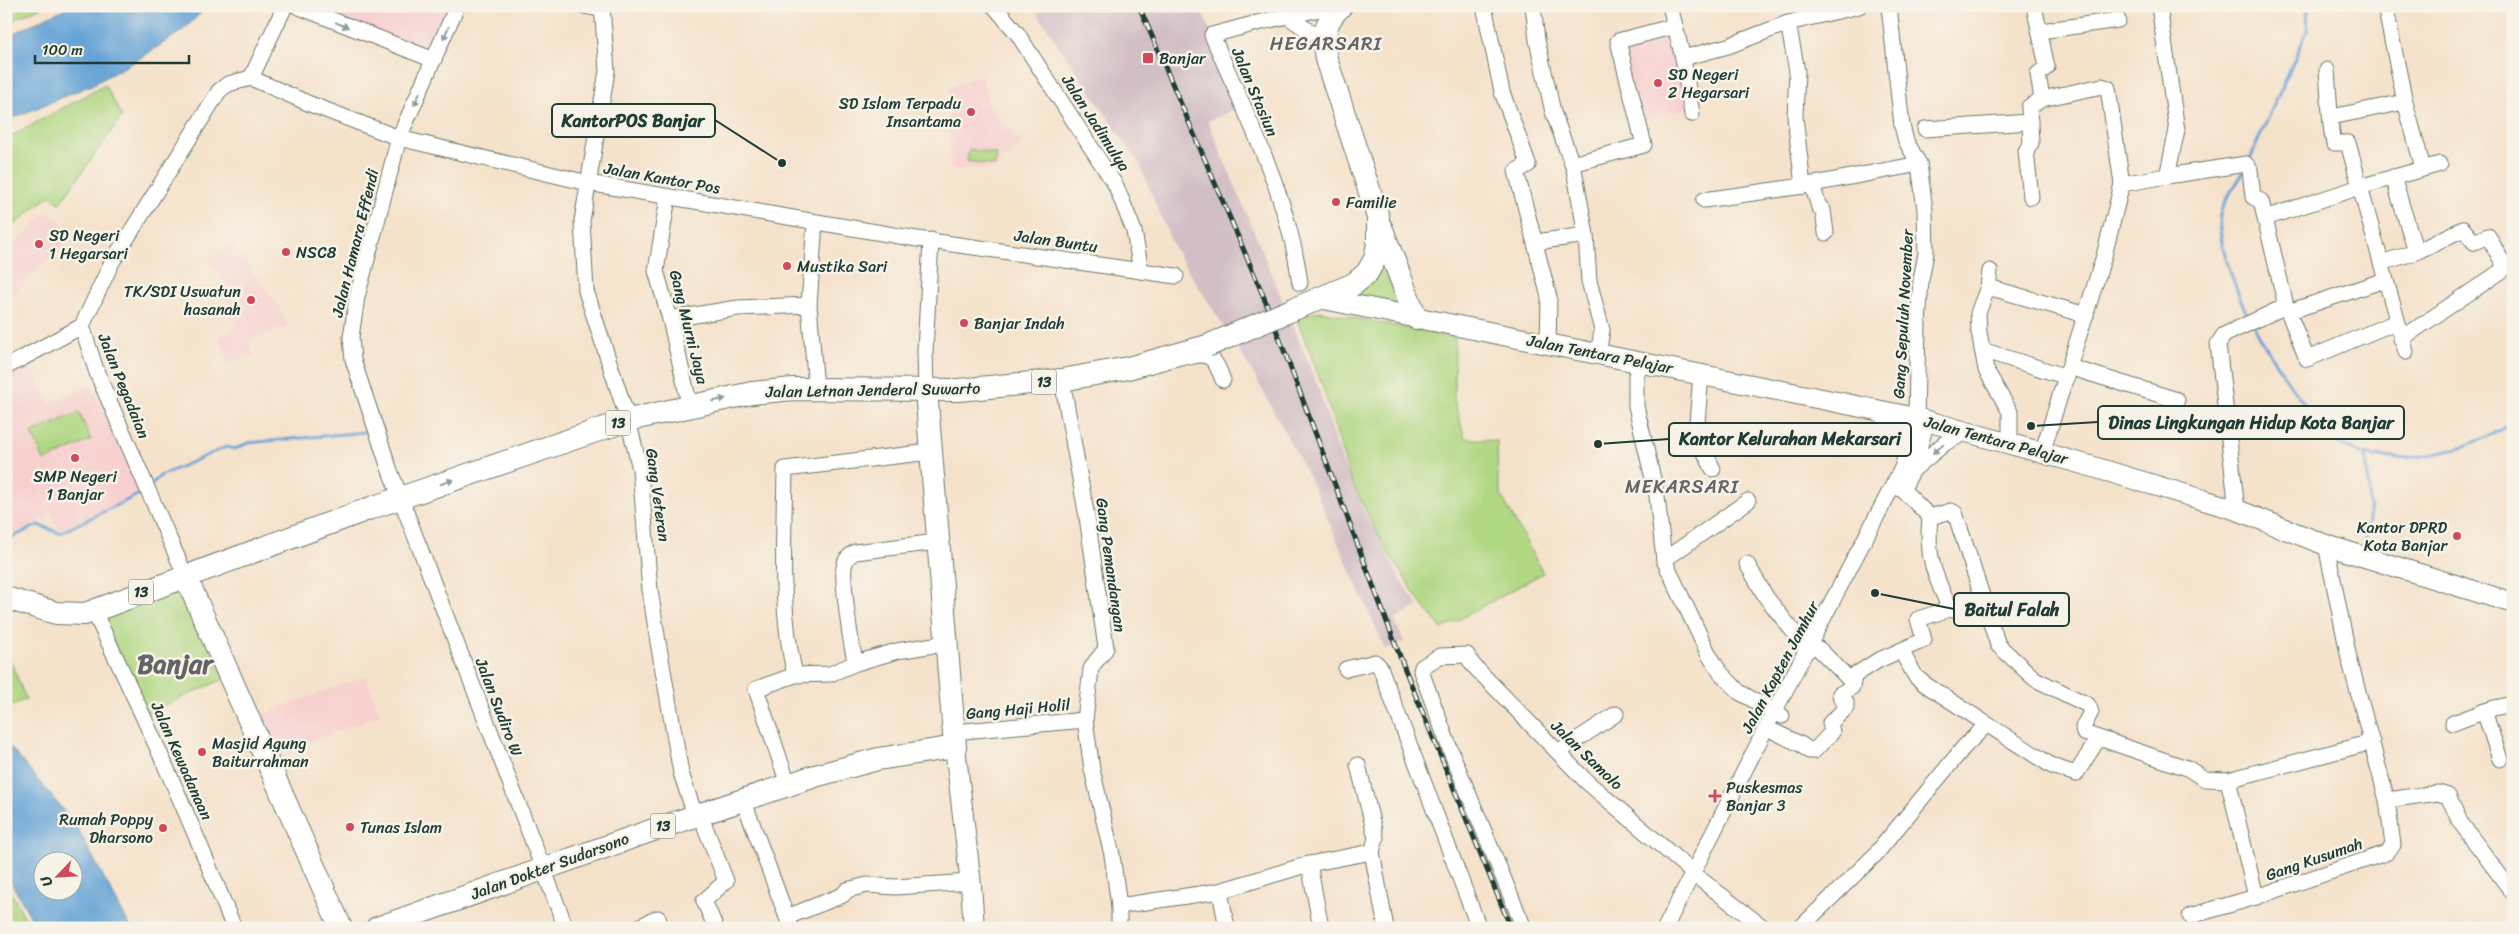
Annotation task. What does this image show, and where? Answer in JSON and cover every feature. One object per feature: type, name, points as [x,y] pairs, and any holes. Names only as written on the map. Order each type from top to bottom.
[{"type":"highway","points":[[1323,41],[1328,21],[1341,6]]},
{"type":"highway","name":"13","points":[[1319,298],[1354,284],[1367,273],[1376,259],[1378,217],[1326,59],[1323,41]]},
{"type":"highway","points":[[1378,217],[1416,318]]},
{"type":"highway","name":"Jalan Letnan Jenderal Suwarto","points":[[401,498],[628,420],[752,393],[793,388],[958,390],[1066,379],[1128,368],[1207,346],[1319,298]]},
{"type":"highway","points":[[926,390],[954,740]]},
{"type":"highway","name":"13","points":[[6,598],[56,613],[95,613],[185,575],[401,498]]},
{"type":"highway","points":[[185,575],[340,928]]},
{"type":"highway","name":"Jalan Dokter Sudarsono","points":[[377,928],[697,814],[788,784],[954,740]]},
{"type":"main road","name":"Jalan Tentara Pelajar","points":[[1319,298],[1921,420],[2010,443],[2237,510],[2326,545],[2513,603]]},
{"type":"main road","points":[[954,740],[974,928]]},
{"type":"street","points":[[251,78],[285,6]]},
{"type":"street","points":[[297,6],[434,60]]},
{"type":"street","name":"Jalan Hamara Effendi","points":[[401,498],[360,386],[353,360],[351,337],[357,297],[399,138],[457,6]]},
{"type":"street","points":[[584,6],[602,8]]},
{"type":"street","name":"Jalan Jadimulya","points":[[994,6],[1017,33],[1116,186],[1134,231],[1141,271]]},
{"type":"street","name":"Jalan Stasiun","points":[[1300,283],[1295,245],[1284,213],[1257,140],[1212,35],[1257,22],[1289,17],[1333,6]]},
{"type":"street","points":[[1484,6],[1502,92],[1528,163],[1528,166],[1516,171],[1549,297],[1548,344]]},
{"type":"street","points":[[1533,6],[1537,40],[1553,112],[1572,164],[1586,235],[1589,281],[1602,330],[1598,355]]},
{"type":"street","points":[[1670,6],[1683,58],[1692,114]]},
{"type":"street","points":[[1683,58],[1728,46],[1788,23],[1859,6]]},
{"type":"street","name":"Gang Sepuluh November","points":[[1889,6],[1902,126],[1906,141],[1918,164],[1924,210],[1926,253],[1921,280],[1918,324],[1921,420]]},
{"type":"street","points":[[2034,6],[2041,31],[2047,67],[2038,74],[2042,99]]},
{"type":"street","points":[[2159,6],[2177,130],[2167,176]]},
{"type":"street","points":[[2385,6],[2404,102],[2423,168]]},
{"type":"street","name":"Gang Veteran","points":[[602,8],[607,71],[582,221],[586,291],[628,420],[640,469],[650,590],[681,773],[726,881],[704,902],[716,928]]},
{"type":"street","points":[[1289,17],[1323,41]]},
{"type":"street","points":[[2041,31],[2118,20]]},
{"type":"street","points":[[1788,23],[1797,71],[1796,118],[1807,185],[1819,207],[1823,210],[1826,233]]},
{"type":"street","points":[[1572,164],[1644,146],[1618,40],[1675,26]]},
{"type":"street","points":[[2327,70],[2332,142],[2348,144],[2353,190],[2381,263],[2403,346],[2503,270],[2504,265],[2488,236],[2474,242],[2463,229],[2416,252],[2381,263]]},
{"type":"street","name":"Jalan Kantor Pos","points":[[251,78],[310,104],[399,138],[588,183],[931,240]]},
{"type":"street","name":"Jalan Pegadaian","points":[[185,575],[97,373],[82,326],[112,262],[219,91],[228,84],[251,78]]},
{"type":"street","points":[[2031,198],[2026,152],[2031,143],[2030,105],[2042,99],[2102,86],[2108,88],[2122,184],[2104,256],[2042,453]]},
{"type":"street","points":[[2331,117],[2404,102]]},
{"type":"street","points":[[1925,129],[2030,122]]},
{"type":"street","points":[[1704,200],[1807,185],[1918,164]]},
{"type":"street","points":[[2265,218],[2440,164]]},
{"type":"street","points":[[2122,184],[2248,165],[2253,197],[2261,200],[2287,309],[2305,358],[2309,359],[2396,322]]},
{"type":"street","points":[[2393,177],[2416,252]]},
{"type":"street","name":"Gang Murni Jaya","points":[[668,196],[656,271],[670,319],[690,407]]},
{"type":"street","points":[[815,222],[809,305],[816,389]]},
{"type":"street","points":[[1536,242],[1586,235]]},
{"type":"street","points":[[926,390],[925,351],[931,240]]},
{"type":"street","name":"Jalan Buntu","points":[[931,240],[1176,276]]},
{"type":"street","points":[[1990,271],[1988,287],[1978,313],[1982,350],[1986,370],[1992,384],[2010,412],[2010,443]]},
{"type":"street","points":[[2237,510],[2218,344],[2224,335],[2251,322],[2287,309],[2385,280]]},
{"type":"street","points":[[1988,287],[2086,315]]},
{"type":"street","points":[[670,319],[738,308],[809,305]]},
{"type":"street","points":[[6,367],[82,326]]},
{"type":"street","points":[[1982,350],[2177,400]]},
{"type":"street","points":[[1066,379],[1099,380],[1204,354],[1213,360],[1223,380]]},
{"type":"street","points":[[1641,362],[1636,376],[1636,406],[1657,496],[1664,560],[1709,655],[1720,672],[1739,692],[1779,714]]},
{"type":"street","points":[[1701,374],[1696,435],[1713,469]]},
{"type":"street","name":"Gang Pemandangan","points":[[1066,379],[1106,648],[1102,656],[1094,661],[1085,720],[1092,769],[1112,855],[1119,906],[1119,928]]},
{"type":"street","points":[[1878,410],[1899,435],[1904,447],[1908,469],[1966,432]]},
{"type":"street","name":"Jalan Kapten Jamhur","points":[[1850,581],[1903,490],[1921,420]]},
{"type":"street","points":[[795,675],[788,638],[784,538],[785,469],[930,452]]},
{"type":"street","name":"Jalan Kapten Jamhur","points":[[1677,928],[1696,876],[1908,469]]},
{"type":"street","points":[[1903,490],[1930,517],[1928,542],[1932,566],[1950,609]]},
{"type":"street","name":"Jalan Sudiro W","points":[[401,498],[566,928]]},
{"type":"street","points":[[1664,560],[1748,501]]},
{"type":"street","points":[[1930,517],[1950,511],[1958,517],[1998,645],[2035,678],[2088,705],[2091,712],[2083,730],[2084,733],[2187,768],[2205,779],[2228,780],[2372,742]]},
{"type":"street","points":[[856,663],[850,634],[844,566],[848,557],[855,552],[937,542]]},
{"type":"street","name":"Gang Kusumah","points":[[2228,780],[2256,898],[2391,850],[2393,845],[2387,800],[2349,658],[2326,545]]},
{"type":"street","points":[[1747,564],[1766,597],[1813,649],[1849,678],[1853,685],[1840,694],[1841,698],[1846,702],[1846,708],[1830,723],[1832,732],[1814,751],[1809,751],[1802,745],[1775,732]]},
{"type":"street","points":[[1849,678],[1877,661],[1924,640],[1918,619],[1983,600]]},
{"type":"street","name":"Jalan Kewadanaan","points":[[95,613],[205,854],[234,928]]},
{"type":"street","points":[[788,784],[756,689],[795,675],[830,674],[856,663],[897,651],[946,643]]},
{"type":"street","points":[[1901,651],[1916,677],[1986,725],[2052,766],[2073,774],[2078,772],[2098,739]]},
{"type":"street","name":"Jalan Samolo","points":[[1524,928],[1450,749],[1421,671],[1422,667],[1440,656],[1467,655],[1472,664],[1586,781],[1696,876],[1764,928]]},
{"type":"street","points":[[1346,670],[1375,662],[1380,667],[1479,928]]},
{"type":"street","points":[[2453,723],[2484,711],[2513,704]]},
{"type":"street","points":[[2484,711],[2500,758]]},
{"type":"street","points":[[1558,752],[1616,714]]},
{"type":"street","name":"Jalan Kapten Jamhur","points":[[1665,928],[1696,876],[1775,732],[1779,714]]},
{"type":"street","name":"Gang Haji Holil","points":[[954,740],[1085,720]]},
{"type":"street","points":[[1800,928],[1874,855],[1964,747],[1986,725]]},
{"type":"street","points":[[1358,765],[1376,838],[1372,852],[1386,928]]},
{"type":"street","points":[[2387,800],[2438,793],[2448,796],[2460,822],[2513,893]]},
{"type":"street","points":[[743,799],[789,922],[843,895],[847,890],[867,885],[911,886],[970,882]]},
{"type":"street","points":[[1119,906],[1220,891],[1309,864],[1372,852]]},
{"type":"street","points":[[1309,864],[1321,928]]},
{"type":"street","points":[[1220,891],[1227,928]]},
{"type":"street","points":[[2190,916],[2256,898]]},
{"type":"street","points":[[636,928],[658,918],[661,928]]},
{"type":"shaded area","points":[[282,6],[461,6],[436,66]]},
{"type":"shaded area","points":[[1052,6],[1199,6],[1244,105],[1208,121],[1318,386],[1339,453],[1365,513],[1403,584],[1419,606],[1394,619],[1404,642],[1385,649],[1310,479],[1252,371],[1174,248],[1140,165],[1037,13]]},
{"type":"shaded area","name":"SD Negeri 2 Hegarsari","points":[[1675,29],[1690,108],[1639,121],[1620,42]]},
{"type":"shaded area","name":"SD Islam Terpadu Insantama","points":[[981,75],[989,96],[984,100],[1022,143],[1007,157],[1000,157],[998,169],[950,169],[949,87]]},
{"type":"shaded area","name":"SD Negeri 1 Hegarsari","points":[[48,211],[72,235],[15,293],[6,284],[6,253]]},
{"type":"shaded area","name":"TK/SDI Uswatun hasanah","points":[[230,242],[279,307],[288,325],[248,342],[253,355],[229,364],[218,337],[237,327],[230,313],[233,310],[224,294],[232,289],[209,260]]},
{"type":"shaded area","name":"SMP Negeri 1 Banjar","points":[[29,359],[49,404],[91,384],[141,493],[59,531],[24,456],[50,515],[6,537],[6,371]]},
{"type":"shaded area","points":[[365,676],[380,715],[277,755],[262,715]]},
{"type":"green space","points":[[6,6],[44,6],[6,23]]},
{"type":"green space","points":[[105,85],[122,116],[60,203],[49,196],[8,230],[6,139]]},
{"type":"green space","points":[[969,149],[997,154],[995,166],[967,161]]},
{"type":"green space","points":[[1385,256],[1405,305],[1354,296]]},
{"type":"green space","points":[[1320,311],[1455,338],[1454,399],[1465,438],[1497,441],[1498,478],[1501,495],[1543,573],[1442,629],[1420,602],[1382,543],[1350,478],[1323,387],[1296,317]]},
{"type":"green space","points":[[79,412],[91,440],[44,461],[32,433]]},
{"type":"green space","points":[[181,580],[224,679],[145,714],[102,615]]},
{"type":"green space","points":[[6,655],[8,655],[26,699],[6,708]]},
{"type":"green space","points":[[6,884],[31,928],[6,928]]},
{"type":"water","points":[[70,6],[208,6],[182,31],[142,57],[94,84],[6,121],[6,37]]},
{"type":"water","points":[[6,742],[75,824],[131,928],[37,928],[6,874]]},
{"type":"waterway","points":[[2249,161],[2307,31],[2308,6]]},
{"type":"waterway","points":[[2244,171],[2224,203],[2220,215],[2220,225],[2221,238],[2229,267],[2249,318]]},
{"type":"waterway","points":[[2254,326],[2284,376],[2320,424],[2335,441],[2356,451],[2378,457],[2426,456],[2472,443],[2513,423]]},
{"type":"waterway","points":[[150,486],[160,476],[226,447],[235,449],[248,443],[365,432]]},
{"type":"waterway","points":[[2364,546],[2369,524],[2366,456]]},
{"type":"waterway","points":[[6,540],[38,525],[60,533],[144,492]]},
{"type":"railway","points":[[1139,6],[1263,295],[1404,667],[1511,928]]},
{"type":"place","name":"Banjar","points":[[1148,58]]},
{"type":"place","name":"SD Negeri 2 Hegarsari","points":[[1658,83]]},
{"type":"place","name":"SD Islam Terpadu Insantama","points":[[971,112]]},
{"type":"place","name":"KantorPOS Banjar","points":[[782,163]]},
{"type":"place","name":"Familie","points":[[1336,202]]},
{"type":"place","name":"SD Negeri 1 Hegarsari","points":[[39,244]]},
{"type":"place","name":"NSC8","points":[[286,252]]},
{"type":"place","name":"Mustika Sari","points":[[787,266]]},
{"type":"place","name":"TK/SDI Uswatun hasanah","points":[[251,300]]},
{"type":"place","name":"Banjar Indah","points":[[964,323]]},
{"type":"place","name":"Dinas Lingkungan Hidup Kota Banjar","points":[[2031,426]]},
{"type":"place","name":"Kantor Kelurahan Mekarsari","points":[[1598,444]]},
{"type":"place","name":"SMP Negeri 1 Banjar","points":[[75,458]]},
{"type":"place","name":"Kantor DPRD Kota Banjar","points":[[2457,536]]},
{"type":"place","name":"Baitul Falah","points":[[1875,593]]},
{"type":"place","name":"Masjid Agung Baiturrahman","points":[[202,752]]},
{"type":"place","name":"Puskesmas Banjar 3","points":[[1715,796]]},
{"type":"place","name":"Tunas Islam","points":[[350,827]]},
{"type":"place","name":"Rumah Poppy Dharsono","points":[[163,828]]},
{"type":"district","name":"HEGARSARI","points":[[1326,43]]},
{"type":"district","name":"MEKARSARI","points":[[1682,486]]},
{"type":"district","name":"Banjar","points":[[175,664]]}]
